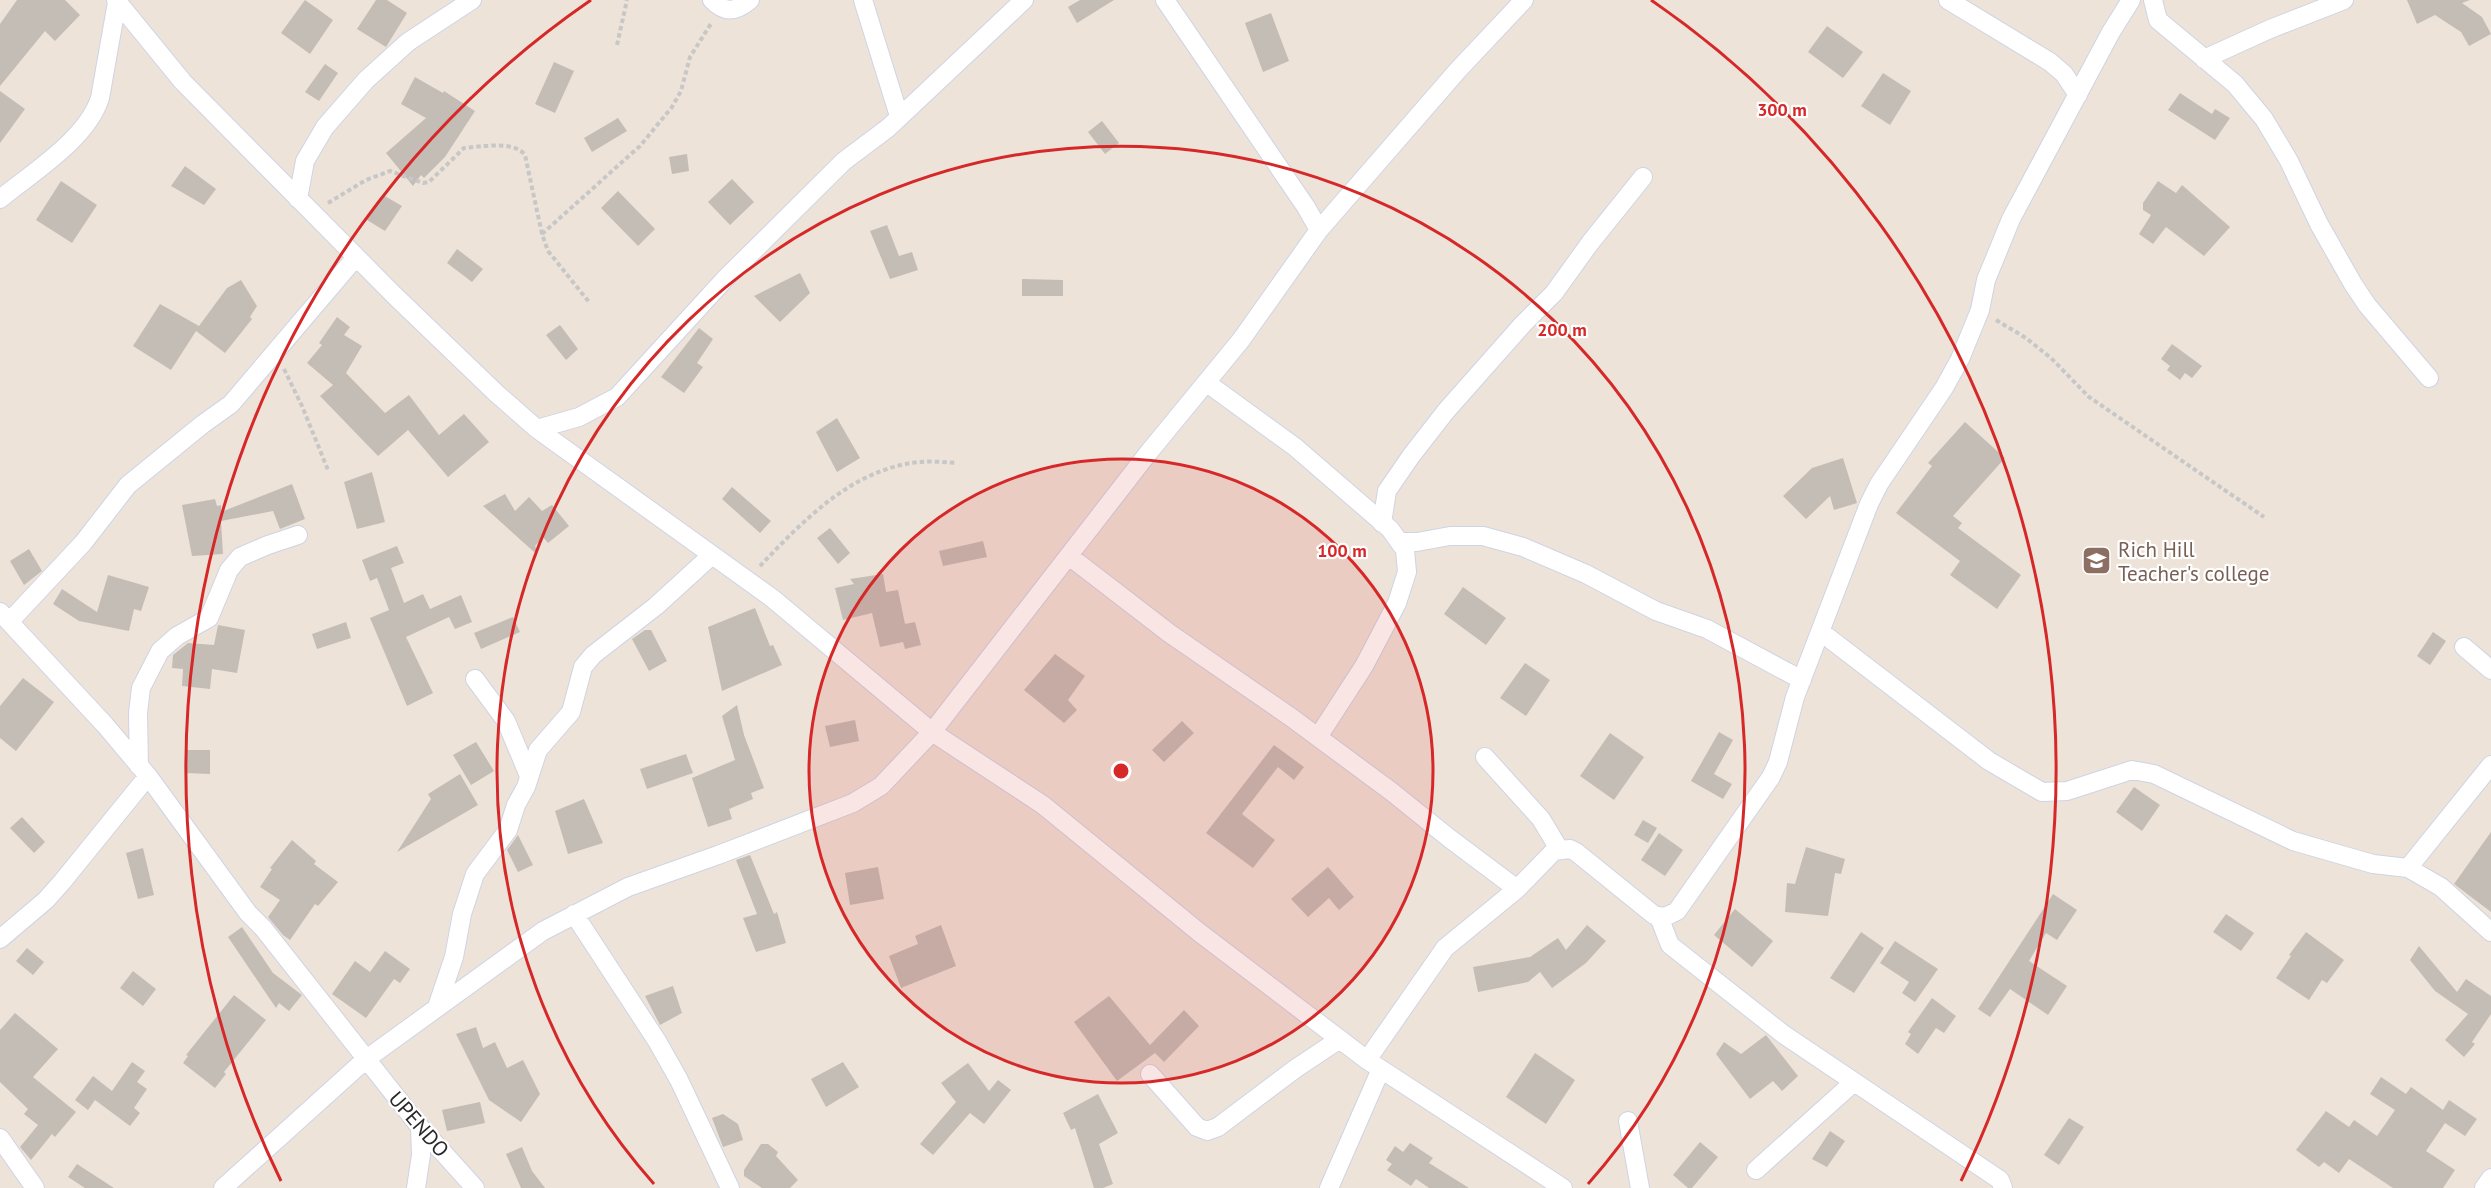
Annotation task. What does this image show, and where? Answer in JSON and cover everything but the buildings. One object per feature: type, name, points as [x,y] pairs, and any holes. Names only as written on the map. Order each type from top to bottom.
[{"type":"street","points":[[298,200],[305,161],[325,127],[366,80],[408,42],[472,0]]},
{"type":"street","points":[[716,5],[735,10],[750,0]]},
{"type":"street","points":[[863,0],[899,116]]},
{"type":"street","points":[[537,429],[579,417],[617,397],[724,280],[843,161],[878,136],[1024,0]]},
{"type":"street","points":[[1165,0],[1300,197],[1319,230]]},
{"type":"street","points":[[223,1188],[365,1060],[543,931],[628,886],[718,855],[853,803],[881,786],[932,732],[1149,452],[1242,340],[1319,230],[1450,78],[1524,0]]},
{"type":"street","points":[[1948,0],[2050,62],[2064,74],[2078,96]]},
{"type":"street","points":[[1329,1188],[1374,1064],[1445,948],[1517,889],[1554,851],[1559,849],[1576,852],[1651,913],[1671,916],[1677,911],[1771,777],[1778,762],[1788,718],[1869,504],[1879,484],[1944,388],[1960,359],[1980,310],[1986,280],[1999,246],[2131,0]]},
{"type":"street","points":[[2153,0],[2157,20],[2235,84],[2264,119],[2289,161],[2319,224],[2353,284],[2367,305],[2429,378]]},
{"type":"street","points":[[2204,59],[2270,29],[2344,0]]},
{"type":"street","points":[[117,1],[183,82],[298,200],[487,385],[537,429],[747,580],[842,655],[932,732],[1042,805],[1200,933],[1340,1039],[1374,1064],[1563,1188]]},
{"type":"street","points":[[0,199],[67,144],[95,111],[100,98],[117,1]]},
{"type":"street","points":[[1382,523],[1387,492],[1411,456],[1500,350],[1554,293],[1590,243],[1643,177]]},
{"type":"street","points":[[5,617],[83,543],[128,485],[203,424],[226,409],[356,257]]},
{"type":"street","points":[[1207,383],[1295,447],[1382,523],[1405,549],[1407,572],[1397,603],[1364,666],[1318,737]]},
{"type":"street","points":[[0,939],[46,900],[62,882],[143,771],[138,713],[141,688],[160,651],[177,636],[209,618],[229,570],[240,557],[298,535]]},
{"type":"street","points":[[1399,542],[1483,536],[1523,547],[1586,574],[1656,611],[1707,629],[1802,680]]},
{"type":"street","points":[[437,1007],[454,957],[462,914],[475,874],[504,836],[538,750],[558,729],[573,707],[581,671],[586,662],[656,606],[712,555]]},
{"type":"street","points":[[1069,556],[1179,640],[1318,737],[1517,889]]},
{"type":"street","name":"UPENDO","points":[[5,617],[105,725],[143,771],[248,913],[263,928],[365,1060],[420,1127],[475,1188]]},
{"type":"street","points":[[1821,632],[1989,761],[2042,792],[2067,791],[2122,773],[2143,771],[2180,786],[2293,841],[2373,864],[2408,868],[2441,887],[2491,932]]},
{"type":"street","points":[[2464,647],[2491,670]]},
{"type":"street","points":[[475,679],[506,720],[529,776]]},
{"type":"street","points":[[1485,757],[1541,819],[1559,849]]},
{"type":"street","points":[[2408,868],[2491,765]]},
{"type":"street","points":[[574,914],[657,1041],[679,1080],[730,1188]]},
{"type":"street","points":[[1659,916],[1670,945],[1783,1034],[2000,1180],[2003,1188]]},
{"type":"street","points":[[1150,1074],[1197,1127],[1207,1131],[1218,1127],[1295,1069],[1340,1039]]},
{"type":"street","points":[[1756,1170],[1854,1082]]},
{"type":"street","points":[[1628,1121],[1640,1188]]},
{"type":"street","points":[[416,1188],[421,1155],[420,1127]]},
{"type":"street","points":[[0,1138],[35,1188]]},
{"type":"street","points":[[2484,1188],[2491,1178]]},
{"type":"path","points":[[617,45],[627,0]]},
{"type":"path","points":[[542,234],[640,146],[672,107],[681,92],[690,57],[716,5]]},
{"type":"path","points":[[312,213],[366,180],[382,173],[396,172],[426,183],[464,148],[512,148],[522,151],[548,251],[589,302]]},
{"type":"path","points":[[1980,310],[2026,338],[2051,357],[2076,385],[2098,403],[2264,518]]},
{"type":"path","points":[[276,352],[302,406],[328,470]]},
{"type":"path","points":[[747,580],[802,522],[833,497],[860,481],[903,465],[920,462],[956,463]]},
{"type":"place","name":"Rich Hill Teacher's college","points":[[2097,561]]}]
